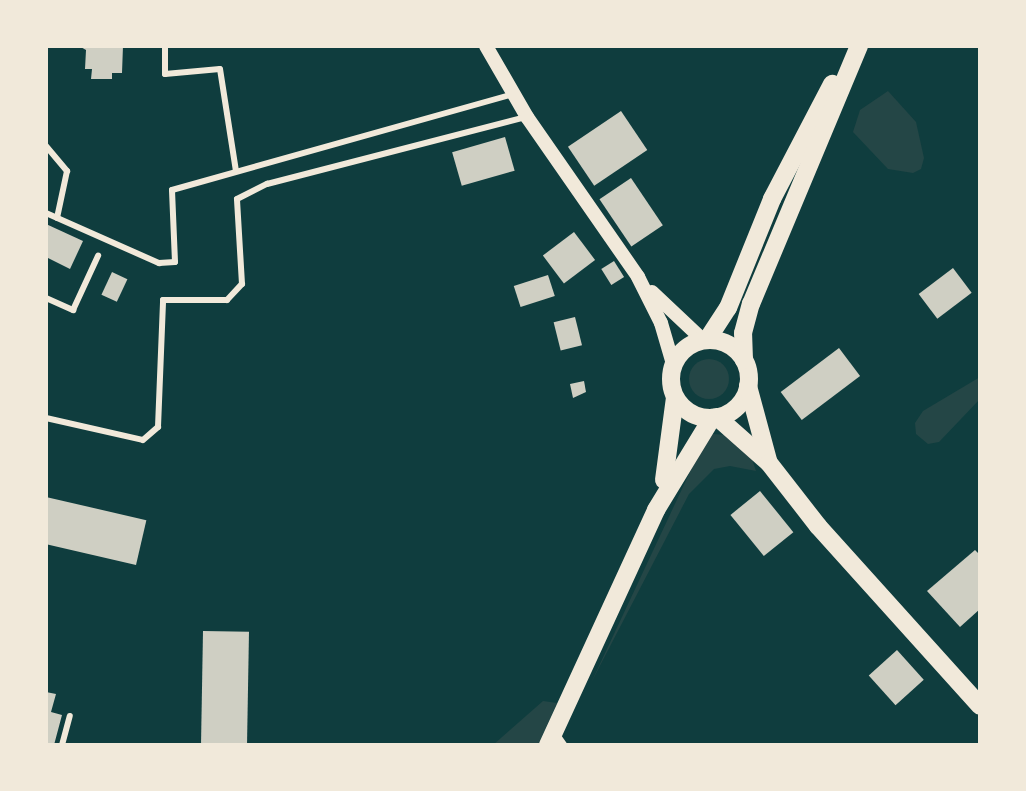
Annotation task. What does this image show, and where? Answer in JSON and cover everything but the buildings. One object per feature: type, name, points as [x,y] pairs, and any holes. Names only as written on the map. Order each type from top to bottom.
[{"type":"main road","points":[[705,340],[728,308],[772,199],[852,46]]},
{"type":"main road","points":[[769,463],[748,386],[743,333],[754,297],[859,46]]},
{"type":"main road","points":[[555,740],[656,510],[670,460],[675,398],[673,364],[685,348],[705,340],[729,344],[744,360]]},
{"type":"main road","points":[[656,510],[714,418],[734,410],[748,386]]},
{"type":"main road","points":[[675,398],[691,413],[714,418],[769,463],[829,538],[980,706]]},
{"type":"street","points":[[486,46],[527,117],[638,277],[661,323],[673,364]]},
{"type":"street","points":[[638,277],[705,340]]},
{"type":"lane","points":[[165,46],[165,74],[220,69],[236,171]]},
{"type":"lane","points":[[46,213],[159,263],[175,262],[172,190],[513,94]]},
{"type":"lane","points":[[46,418],[143,440],[158,427],[163,300],[227,300],[242,284],[237,199],[267,184],[527,117]]},
{"type":"lane","points":[[46,146],[67,171],[57,218]]},
{"type":"lane","points":[[46,298],[73,310],[98,256]]},
{"type":"lane","points":[[62,745],[70,716]]},
{"type":"shaded area","points":[[888,91],[916,122],[924,158],[921,169],[913,173],[888,169],[853,132],[860,110]]},
{"type":"shaded area","points":[[709,359],[723,365],[729,379],[723,393],[709,399],[695,393],[689,379],[695,365]]},
{"type":"shaded area","points":[[980,377],[980,399],[939,442],[928,444],[916,434],[915,423],[923,411]]},
{"type":"shaded area","points":[[713,434],[726,435],[752,459],[756,471],[730,466],[714,469],[689,494],[591,683],[704,442]]},
{"type":"shaded area","points":[[543,701],[557,703],[538,745],[493,745]]}]
